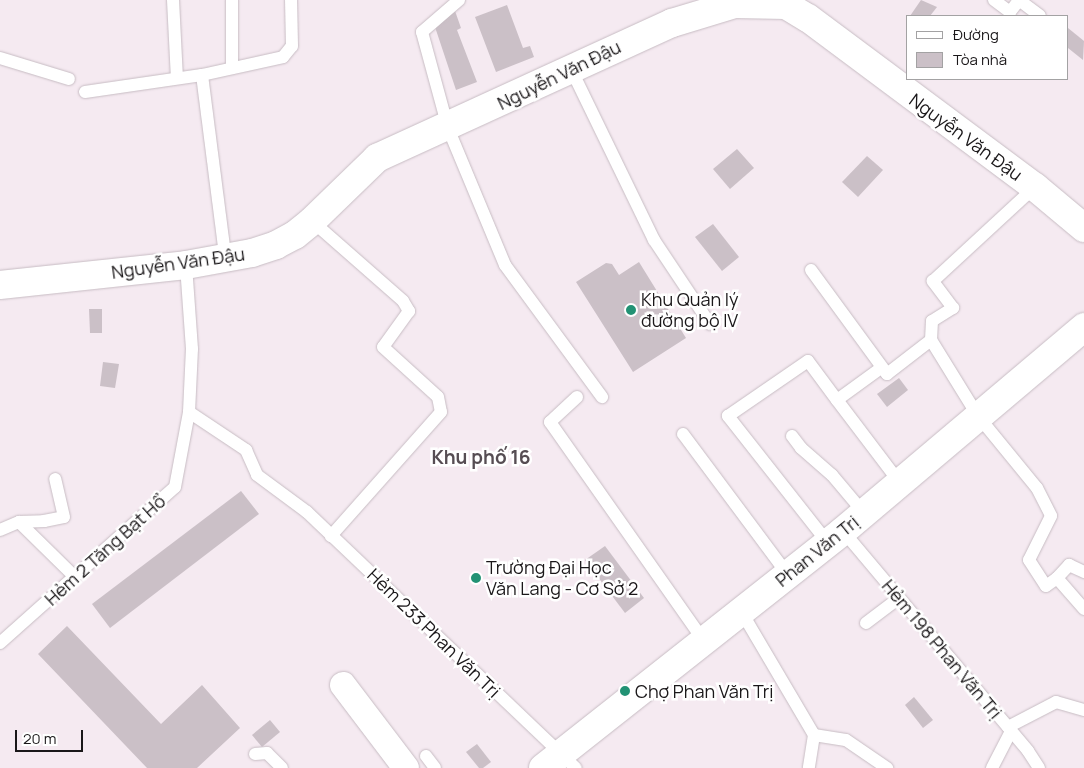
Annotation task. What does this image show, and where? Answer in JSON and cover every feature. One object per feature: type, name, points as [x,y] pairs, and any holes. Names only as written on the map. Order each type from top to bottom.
[{"type":"street","name":"Nguyễn Văn Đậu","points":[[0,284],[186,265],[226,255],[252,253],[276,245],[295,235],[312,221],[377,158],[448,128],[572,71],[690,8],[735,4],[786,5],[1035,187],[1084,228]]},
{"type":"street","name":"Phan Văn Trị","points":[[560,763],[704,641],[864,514],[978,416],[1081,336]]},
{"type":"street","points":[[343,685],[416,762]]},
{"type":"lane","points":[[173,0],[177,78]]},
{"type":"lane","points":[[232,0],[232,68]]},
{"type":"lane","points":[[85,92],[202,75],[283,57],[292,46],[291,0]]},
{"type":"lane","points":[[994,0],[1010,12],[1019,0],[1039,15]]},
{"type":"lane","points":[[453,2],[422,32],[448,128],[505,266],[602,397]]},
{"type":"lane","points":[[0,58],[70,79]]},
{"type":"lane","points":[[572,71],[654,240],[710,324]]},
{"type":"lane","points":[[202,75],[226,255]]},
{"type":"lane","points":[[1035,187],[933,281],[953,308],[932,321],[931,340],[978,416],[1037,488],[1051,516],[1030,560],[1046,586],[1070,565],[1084,572]]},
{"type":"lane","points":[[312,221],[403,301],[409,311],[383,346],[438,397],[442,412],[331,536]]},
{"type":"lane","name":"Hẻm 2 Tăng Bạt Hổ","points":[[0,643],[73,575],[175,487],[189,412],[192,349],[186,265]]},
{"type":"lane","points":[[811,270],[886,374],[931,340]]},
{"type":"lane","name":"Hẻm 198 Phan Văn Trị","points":[[837,400],[808,361],[728,416],[836,537],[899,598],[1009,729],[1039,768]]},
{"type":"lane","points":[[881,368],[837,400],[900,483]]},
{"type":"lane","points":[[578,397],[550,422],[704,641]]},
{"type":"lane","name":"Hẻm 233 Phan Văn Trị","points":[[189,412],[246,450],[256,475],[307,512],[560,763]]},
{"type":"lane","points":[[683,434],[788,575]]},
{"type":"lane","points":[[792,436],[800,448],[832,475],[864,514]]},
{"type":"lane","points":[[0,530],[19,522],[44,522],[64,517],[55,479]]},
{"type":"lane","points":[[19,522],[73,575]]},
{"type":"lane","points":[[1057,578],[1084,609]]},
{"type":"lane","points":[[866,623],[899,598]]},
{"type":"lane","points":[[741,612],[814,735],[809,768]]},
{"type":"lane","points":[[992,768],[1009,729],[1056,702],[1083,708]]},
{"type":"lane","points":[[814,735],[846,740],[887,768]]},
{"type":"lane","points":[[255,754],[267,752],[282,768]]},
{"type":"lane","points":[[416,762],[435,768]]},
{"type":"building","points":[[921,0],[937,7],[931,15],[911,15]]},
{"type":"building","points":[[507,5],[523,48],[530,46],[534,57],[496,72],[475,17]]},
{"type":"building","points":[[454,8],[461,28],[457,30],[477,82],[456,90],[434,24]]},
{"type":"building","points":[[1069,29],[1084,41],[1083,60],[1069,49]]},
{"type":"building","points":[[737,149],[754,168],[730,189],[713,169]]},
{"type":"building","points":[[867,156],[883,170],[858,197],[842,182]]},
{"type":"building","points":[[713,224],[739,257],[722,271],[695,237]]},
{"type":"building","name":"Khu Quản lý đường bộ IV","points":[[639,262],[686,338],[633,372],[576,282],[606,263],[612,264],[619,275]]},
{"type":"building","points":[[89,309],[102,309],[102,333],[90,333]]},
{"type":"building","points":[[103,362],[119,364],[115,388],[100,386]]},
{"type":"building","points":[[899,378],[908,390],[887,407],[877,394]]},
{"type":"building","points":[[241,491],[259,514],[110,628],[92,604]]},
{"type":"building","points":[[605,546],[644,598],[625,613],[585,560]]},
{"type":"building","points":[[67,626],[161,724],[202,685],[240,728],[197,768],[147,768],[38,654]]},
{"type":"building","points":[[914,697],[933,720],[923,728],[905,705]]},
{"type":"building","points":[[270,720],[280,732],[262,747],[252,735]]},
{"type":"building","points":[[477,744],[491,762],[483,768],[479,768],[466,752]]},
{"type":"place","name":"Khu Quản lý đường bộ IV","points":[[631,310]]},
{"type":"place","name":"Trường Đại Học Văn Lang - Cơ Sở 2","points":[[476,578]]},
{"type":"place","name":"Chợ Phan Văn Trị","points":[[625,691]]},
{"type":"district","name":"Khu phố 16","points":[[481,458]]}]
